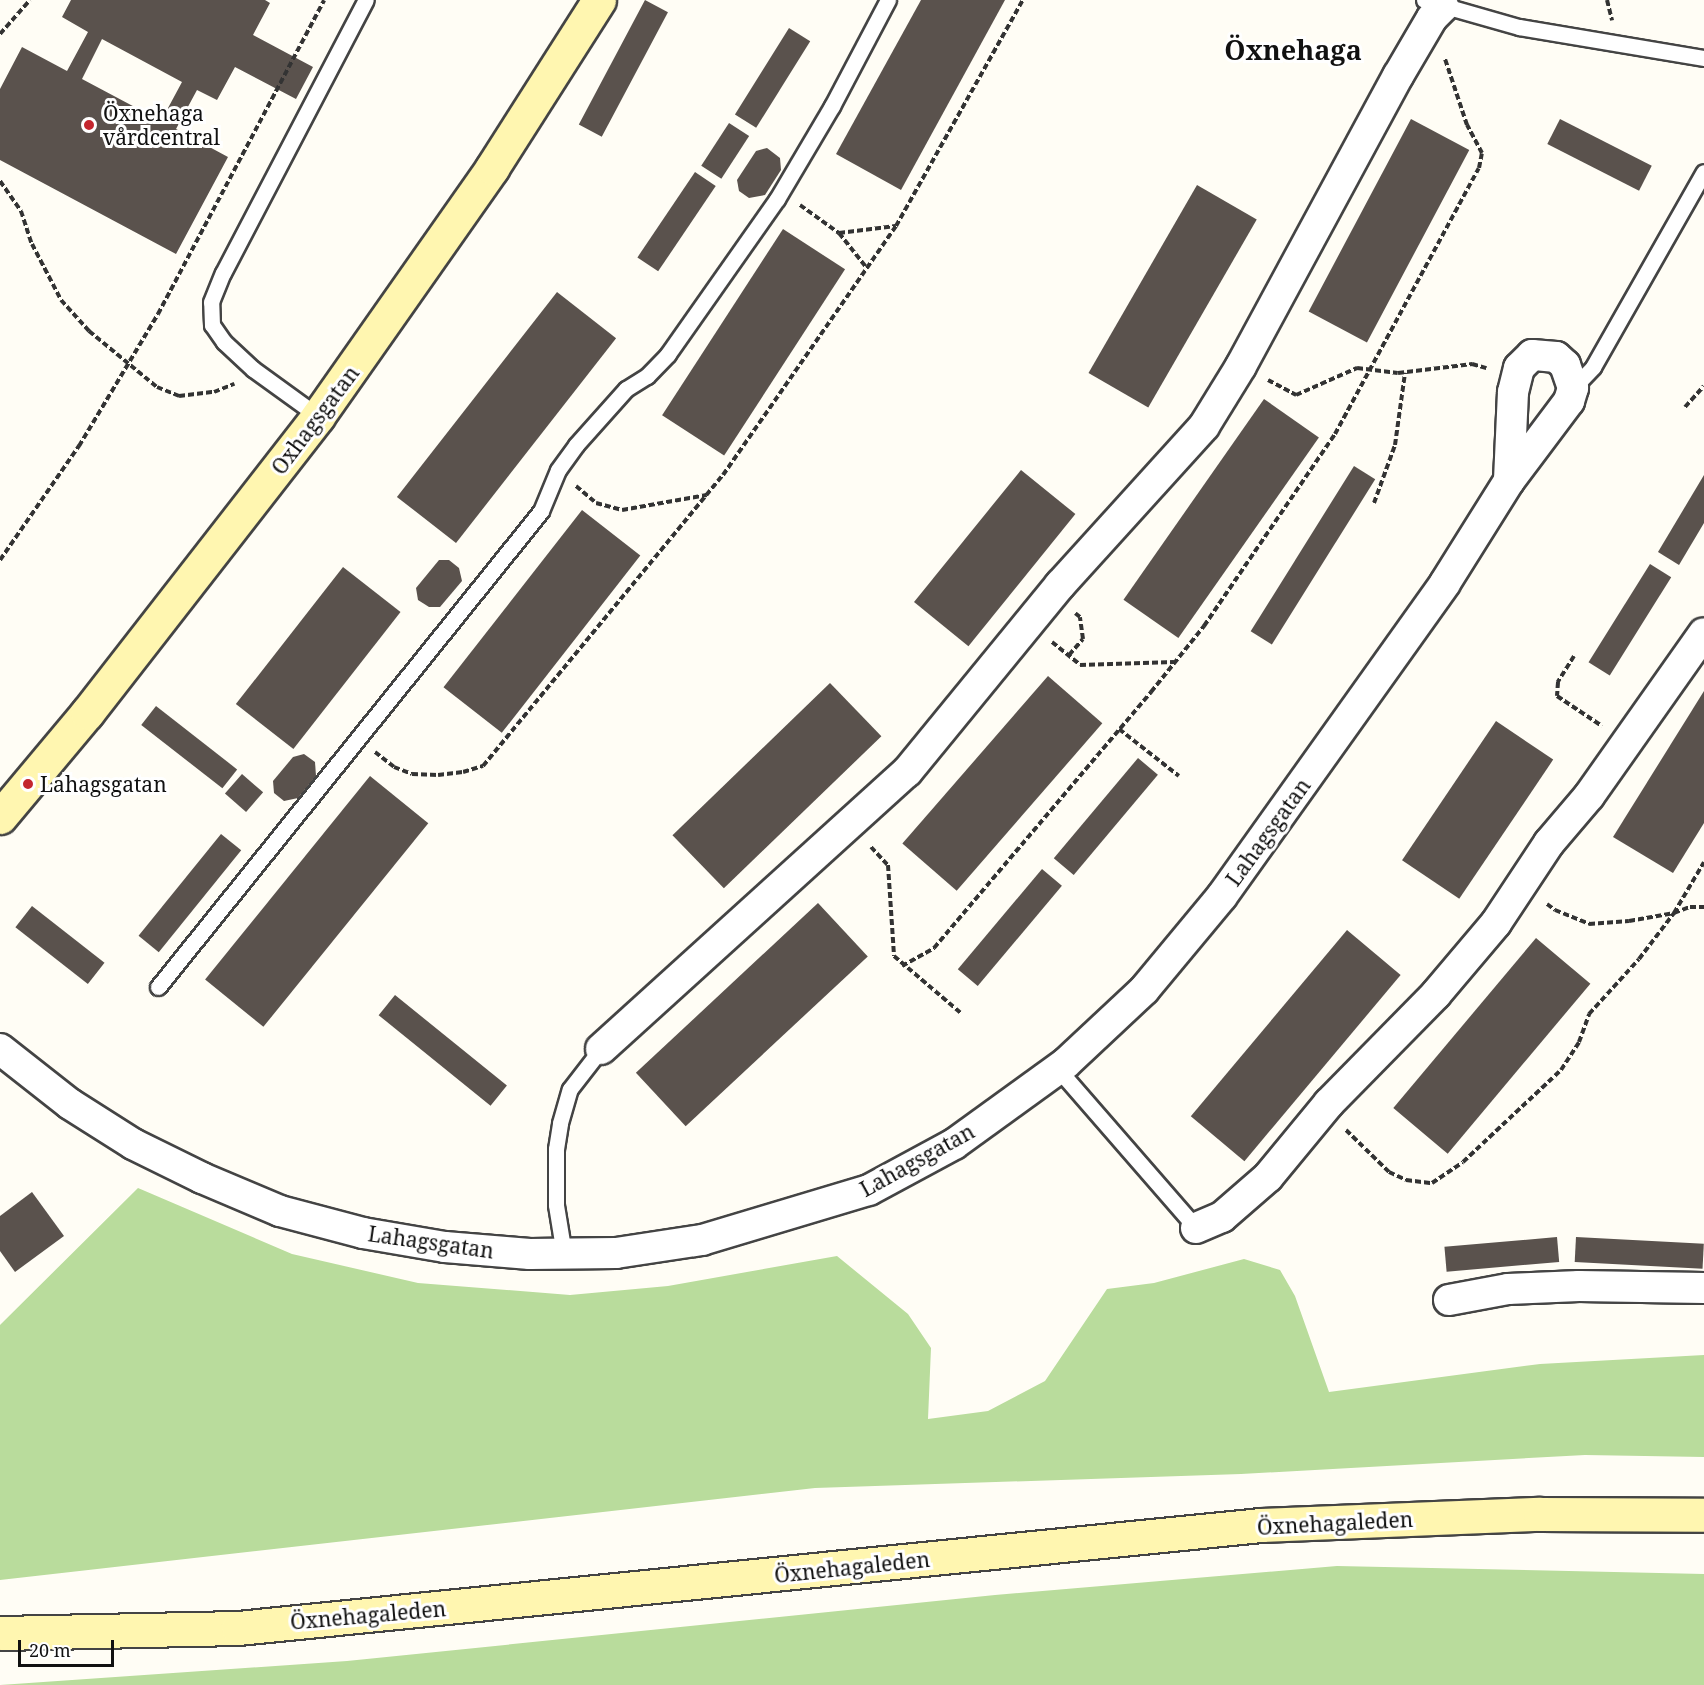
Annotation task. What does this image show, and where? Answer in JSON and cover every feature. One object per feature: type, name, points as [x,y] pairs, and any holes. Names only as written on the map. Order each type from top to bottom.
[{"type":"street","name":"Oxhagsgatan","points":[[0,817],[87,713],[318,416],[492,168],[598,0]]},
{"type":"street","points":[[601,1049],[849,822],[907,772],[1053,594],[1204,426],[1241,366],[1433,8]]},
{"type":"street","name":"Lahagsgatan","points":[[0,1049],[70,1104],[133,1144],[280,1211],[363,1233],[445,1247],[530,1254],[616,1253],[702,1239],[869,1190],[954,1144],[1058,1069],[1144,990],[1222,896],[1445,583],[1509,481],[1569,401],[1573,388],[1565,365],[1556,357],[1542,354],[1532,355],[1520,368],[1513,392],[1509,481]]},
{"type":"street","points":[[1196,1228],[1222,1217],[1268,1177],[1324,1109],[1436,993],[1497,923],[1549,843],[1589,796],[1704,633]]},
{"type":"street","points":[[1449,1300],[1508,1289],[1579,1286],[1704,1288]]},
{"type":"street","name":"Öxnehagaleden","points":[[0,1633],[238,1628],[1261,1525],[1540,1514],[1704,1515]]},
{"type":"lane","points":[[318,416],[252,369],[224,342],[212,325],[211,302],[223,273],[366,0]]},
{"type":"lane","points":[[158,987],[542,511],[558,470],[576,445],[626,389],[647,375],[668,354],[780,194],[832,106],[888,0]]},
{"type":"lane","points":[[1433,8],[1519,27],[1704,58]]},
{"type":"lane","points":[[1573,388],[1593,367],[1704,172]]},
{"type":"lane","points":[[564,1254],[556,1205],[556,1149],[559,1132],[570,1089],[601,1049]]},
{"type":"lane","points":[[1058,1069],[1196,1228]]},
{"type":"path","points":[[0,34],[30,0]]},
{"type":"path","points":[[0,560],[79,446],[158,314],[324,0]]},
{"type":"path","points":[[358,740],[394,767],[412,774],[438,776],[483,766],[708,495],[896,226],[1023,0]]},
{"type":"path","points":[[902,966],[934,948],[1204,627],[1335,434],[1479,168],[1482,153],[1461,108],[1433,8]]},
{"type":"path","points":[[0,181],[21,211],[32,244],[61,300],[89,332],[157,387],[179,396],[214,392],[240,381],[252,369]]},
{"type":"path","points":[[780,194],[820,216],[839,233],[866,267]]},
{"type":"path","points":[[839,233],[896,226]]},
{"type":"path","points":[[1241,366],[1296,395],[1357,368],[1405,373],[1472,364],[1490,368]]},
{"type":"path","points":[[1374,503],[1395,446],[1405,373]]},
{"type":"path","points":[[1684,408],[1704,386]]},
{"type":"path","points":[[558,470],[596,503],[608,508],[643,508],[708,495]]},
{"type":"path","points":[[1053,594],[1080,617],[1083,639],[1069,655]]},
{"type":"path","points":[[1029,623],[1080,665],[1175,662]]},
{"type":"path","points":[[1574,656],[1558,682],[1557,696],[1627,743]]},
{"type":"path","points":[[1119,729],[1179,776]]},
{"type":"path","points":[[849,822],[888,865],[891,942],[894,956],[902,966],[962,1014]]},
{"type":"path","points":[[1324,1109],[1389,1172],[1406,1180],[1432,1183],[1463,1162],[1561,1070],[1579,1042],[1589,1014],[1639,959],[1674,913],[1704,862]]},
{"type":"path","points":[[1522,884],[1555,910],[1589,924],[1674,913],[1690,907],[1704,907]]},
{"type":"green space","points":[[138,1188],[292,1254],[418,1283],[570,1295],[668,1286],[837,1256],[908,1314],[931,1348],[928,1419],[988,1411],[1045,1381],[1107,1289],[1154,1283],[1244,1259],[1280,1270],[1295,1296],[1329,1392],[1540,1364],[1704,1355],[1704,1457],[1585,1455],[1241,1474],[815,1488],[0,1580],[0,1325]]},
{"type":"green space","points":[[1337,1566],[1704,1574],[1704,1685],[0,1685],[347,1661],[995,1595]]},
{"type":"building","name":"Öxnehaga vårdcentral","points":[[71,0],[265,0],[270,3],[253,35],[313,67],[296,99],[235,67],[217,100],[197,90],[176,129],[228,157],[176,254],[0,160],[0,89],[22,47],[67,71],[88,32],[62,17]],"holes":[[[102,39],[182,82],[161,121],[82,79]]]},
{"type":"building","points":[[645,0],[668,12],[602,137],[579,124]]},
{"type":"building","points":[[921,0],[1005,0],[901,190],[836,154]]},
{"type":"building","points":[[789,28],[810,41],[756,128],[735,115]]},
{"type":"building","points":[[1411,119],[1469,150],[1367,342],[1309,311]]},
{"type":"building","points":[[1560,119],[1652,166],[1639,191],[1547,144]]},
{"type":"building","points":[[729,123],[749,136],[721,179],[701,166]]},
{"type":"building","points":[[767,148],[780,158],[781,170],[765,195],[749,198],[739,191],[737,180],[756,151]]},
{"type":"building","points":[[695,172],[716,186],[658,271],[637,257]]},
{"type":"building","points":[[1197,185],[1257,220],[1148,407],[1088,373]]},
{"type":"building","points":[[783,229],[845,269],[724,455],[662,415]]},
{"type":"building","points":[[557,292],[616,338],[456,543],[397,497]]},
{"type":"building","points":[[1264,399],[1319,437],[1178,638],[1123,600]]},
{"type":"building","points":[[1354,466],[1375,479],[1272,645],[1251,631]]},
{"type":"building","points":[[1021,470],[1075,514],[968,646],[914,602]]},
{"type":"building","points":[[1704,475],[1704,523],[1679,565],[1658,552]]},
{"type":"building","points":[[582,510],[640,556],[502,733],[443,687]]},
{"type":"building","points":[[439,560],[449,560],[459,568],[462,581],[440,607],[429,607],[418,600],[416,588]]},
{"type":"building","points":[[1650,564],[1671,577],[1610,676],[1589,662]]},
{"type":"building","points":[[343,567],[401,612],[293,749],[236,704]]},
{"type":"building","points":[[1048,676],[1102,723],[957,891],[902,844]]},
{"type":"building","points":[[830,683],[881,736],[724,888],[672,835]]},
{"type":"building","points":[[1704,691],[1704,823],[1673,873],[1613,837]]},
{"type":"building","points":[[156,706],[237,769],[222,788],[141,725]]},
{"type":"building","points":[[1496,721],[1553,760],[1459,899],[1402,860]]},
{"type":"building","points":[[304,754],[315,762],[316,776],[298,798],[284,801],[274,793],[273,781],[293,757]]},
{"type":"building","points":[[1138,758],[1158,775],[1074,875],[1054,858]]},
{"type":"building","points":[[242,774],[263,792],[246,812],[225,794]]},
{"type":"building","points":[[370,776],[428,823],[263,1027],[205,980]]},
{"type":"building","points":[[221,834],[241,850],[159,952],[139,936]]},
{"type":"building","points":[[1042,869],[1062,886],[978,986],[958,969]]},
{"type":"building","points":[[818,903],[868,956],[686,1126],[636,1073]]},
{"type":"building","points":[[32,906],[104,963],[88,984],[15,927]]},
{"type":"building","points":[[1347,930],[1401,975],[1244,1161],[1191,1116]]},
{"type":"building","points":[[1536,938],[1590,984],[1448,1154],[1393,1108]]},
{"type":"building","points":[[395,995],[507,1086],[491,1106],[379,1015]]},
{"type":"building","points":[[32,1192],[64,1236],[15,1272],[0,1251],[0,1216]]},
{"type":"building","points":[[1557,1237],[1559,1262],[1447,1272],[1444,1247]]},
{"type":"building","points":[[1576,1237],[1704,1244],[1703,1269],[1575,1262]]},
{"type":"place","name":"Öxnehaga vårdcentral","points":[[89,125]]},
{"type":"place","name":"Lahagsgatan","points":[[28,784]]},
{"type":"district","name":"Öxnehaga","points":[[1293,50]]}]
